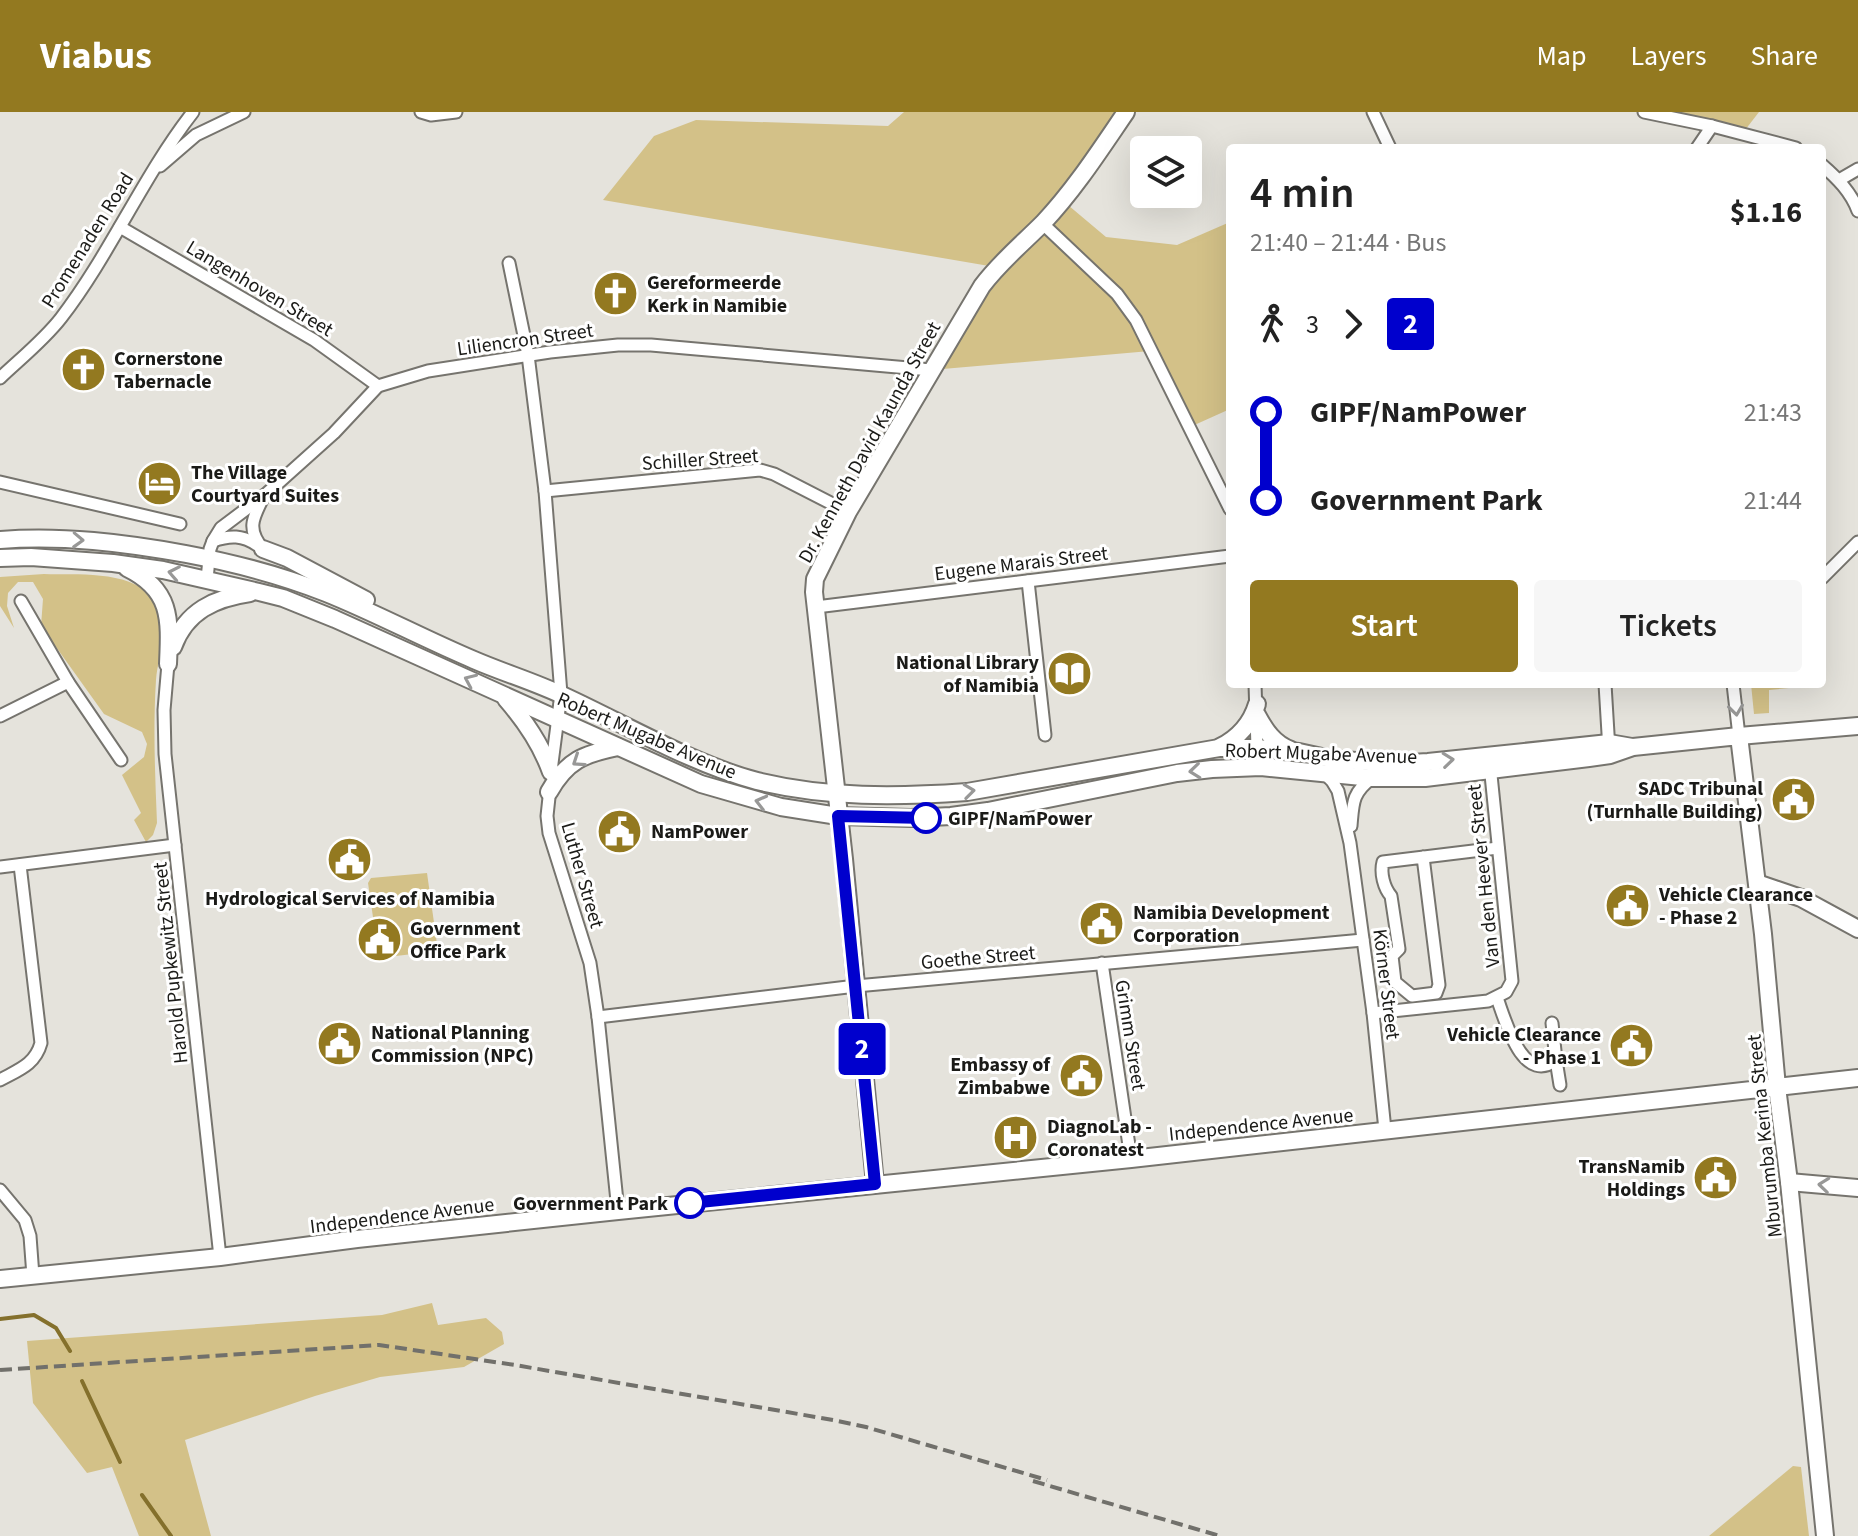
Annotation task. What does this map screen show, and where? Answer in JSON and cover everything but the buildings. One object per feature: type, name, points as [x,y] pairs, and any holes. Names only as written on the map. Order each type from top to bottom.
[{"type":"main road","name":"Dr. Kenneth David Kaunda Street","points":[[875,1184],[815,579],[848,512],[982,286],[995,267],[1042,223],[1090,166],[1126,112]]},
{"type":"main road","name":"Robert Mugabe Avenue","points":[[2,539],[93,540],[152,548],[277,575],[327,593],[475,661],[561,694],[685,754],[755,780],[794,789],[836,795],[967,792],[1219,748],[1257,748],[1394,764],[1490,764]]},
{"type":"main road","points":[[263,549],[461,645],[475,661]]},
{"type":"main road","name":"Robert Mugabe Avenue","points":[[0,558],[113,563],[207,579],[283,598],[701,784],[781,807],[838,816],[951,816],[1212,769],[1261,767],[1372,778],[1425,778],[1490,764],[1609,749],[1858,726]]},
{"type":"main road","points":[[113,563],[147,580],[161,594],[167,610],[168,664]]},
{"type":"main road","points":[[168,664],[179,632],[203,608],[231,596],[259,592]]},
{"type":"main road","points":[[501,694],[529,727],[551,772]]},
{"type":"main road","points":[[1219,748],[1232,740],[1257,710]]},
{"type":"main road","points":[[1257,710],[1263,727],[1281,746],[1299,752]]},
{"type":"main road","name":"Mburumba Kerina Street","points":[[1739,736],[1825,1535]]},
{"type":"main road","points":[[549,792],[570,765],[588,753],[618,747]]},
{"type":"main road","points":[[1757,883],[1801,898],[1858,929]]},
{"type":"main road","name":"Independence Avenue","points":[[0,1279],[1858,1078]]},
{"type":"main road","points":[[1789,1182],[1858,1188]]},
{"type":"street","name":"Promenaden Road","points":[[0,378],[60,320],[171,140],[193,112]]},
{"type":"street","points":[[150,174],[196,135],[244,112]]},
{"type":"street","points":[[421,112],[431,115],[456,112]]},
{"type":"street","points":[[1373,112],[1388,144]]},
{"type":"street","points":[[1644,112],[1781,144]]},
{"type":"street","points":[[1700,144],[1712,126]]},
{"type":"street","points":[[1826,169],[1839,180],[1858,211]]},
{"type":"street","points":[[1839,180],[1858,169]]},
{"type":"street","points":[[1042,223],[1117,294],[1136,320],[1226,501]]},
{"type":"street","name":"Langenhoven Street","points":[[120,227],[314,340],[378,386]]},
{"type":"street","name":"Luther Street","points":[[509,263],[528,355],[545,491],[561,694],[547,816],[549,833],[590,963],[618,1211]]},
{"type":"street","name":"Liliencron Street","points":[[378,386],[428,371],[528,355],[593,347],[651,345],[931,370]]},
{"type":"street","points":[[207,579],[213,541],[221,528],[266,494],[334,433],[378,386]]},
{"type":"street","name":"Schiller Street","points":[[545,491],[760,470],[774,474],[848,512]]},
{"type":"street","points":[[0,482],[180,524]]},
{"type":"street","points":[[263,549],[254,539],[252,530],[256,511],[266,494]]},
{"type":"street","points":[[213,541],[239,537],[263,549]]},
{"type":"street","points":[[1826,574],[1858,542]]},
{"type":"street","name":"Eugene Marais Street","points":[[816,607],[1226,556]]},
{"type":"street","points":[[1028,581],[1045,735]]},
{"type":"street","points":[[21,601],[68,682],[121,760]]},
{"type":"street","name":"Harold Pupkewitz Street","points":[[168,664],[165,740],[220,1257]]},
{"type":"street","points":[[0,716],[68,682]]},
{"type":"street","points":[[1255,688],[1257,748],[1260,757],[1267,763],[1281,768]]},
{"type":"street","points":[[1605,688],[1609,749]]},
{"type":"street","points":[[1733,688],[1739,736]]},
{"type":"street","name":"Van den Heever Street","points":[[1490,764],[1512,981],[1502,995]]},
{"type":"street","name":"Körner Street","points":[[1323,772],[1338,791],[1350,843],[1385,1130]]},
{"type":"street","name":"Körner Street","points":[[1350,843],[1355,794],[1372,778]]},
{"type":"street","points":[[0,867],[175,845]]},
{"type":"street","points":[[1423,857],[1439,985],[1436,993],[1412,996],[1395,982],[1392,956],[1399,949],[1391,896],[1385,890],[1383,862],[1387,861],[1498,848]]},
{"type":"street","points":[[0,1080],[31,1063],[41,1043],[20,865]]},
{"type":"street","name":"Goethe Street","points":[[598,1017],[856,986],[1363,940]]},
{"type":"street","name":"Grimm Street","points":[[1102,963],[1131,1159]]},
{"type":"street","points":[[1373,1013],[1488,1001],[1502,995],[1514,1043],[1528,1062],[1537,1066],[1553,1064],[1556,1060]]},
{"type":"street","points":[[1552,1023],[1560,1085]]},
{"type":"street","points":[[0,1190],[25,1220],[30,1236],[33,1276]]},
{"type":"shaded area","points":[[904,112],[1126,112],[1062,200],[1106,237],[1177,245],[1226,224],[1226,411],[1190,427],[1150,351],[931,370],[995,267],[603,200],[654,136],[696,120],[888,126]]},
{"type":"shaded area","points":[[1644,112],[1759,112],[1742,134]]},
{"type":"shaded area","points":[[44,574],[100,576],[129,582],[151,596],[158,610],[162,637],[155,716],[157,823],[153,835],[146,842],[134,820],[141,813],[122,775],[144,757],[147,744],[142,732],[104,714],[41,626],[43,599],[33,582],[18,582],[8,593],[7,606],[14,628],[0,606],[0,577]]},
{"type":"shaded area","points":[[1751,688],[1790,688],[1769,690],[1769,713],[1754,714]]},
{"type":"shaded area","points":[[427,873],[438,951],[379,958],[368,883],[371,878]]},
{"type":"shaded area","points":[[432,1303],[438,1325],[486,1318],[502,1332],[504,1344],[464,1367],[380,1377],[185,1440],[211,1536],[139,1536],[112,1467],[87,1473],[33,1403],[27,1341],[382,1315]]},
{"type":"shaded area","points":[[1793,1466],[1801,1467],[1809,1536],[1709,1536]]},
{"type":"waterway","points":[[0,1319],[34,1315],[56,1328],[70,1351]]},
{"type":"waterway","points":[[82,1381],[120,1462]]},
{"type":"waterway","points":[[142,1495],[171,1536]]},
{"type":"railway","points":[[0,1370],[379,1345],[515,1365],[833,1420],[1047,1480]]},
{"type":"railway","points":[[1033,1481],[1220,1536]]},
{"type":"bus line","name":"2","points":[[690,1203],[875,1184],[838,816],[926,818]]},
{"type":"place","name":"Gereformeerde Kerk in Namibie","points":[[616,294]]},
{"type":"place","name":"Cornerstone Tabernacle","points":[[83,369]]},
{"type":"place","name":"The Village Courtyard Suites","points":[[160,484]]},
{"type":"place","name":"National Library of Namibia","points":[[1070,674]]},
{"type":"place","name":"SADC Tribunal (Turnhalle Building)","points":[[1794,800]]},
{"type":"place","name":"GIPF/NamPower","points":[[926,818]]},
{"type":"place","name":"NamPower","points":[[620,831]]},
{"type":"place","name":"Hydrological Services of Namibia","points":[[350,859]]},
{"type":"place","name":"Vehicle Clearance - Phase 2","points":[[1628,905]]},
{"type":"place","name":"Namibia Development Corporation","points":[[1102,924]]},
{"type":"place","name":"Government Office Park","points":[[379,940]]},
{"type":"place","name":"National Planning Commission (NPC)","points":[[340,1043]]},
{"type":"place","name":"Vehicle Clearance - Phase 1","points":[[1632,1046]]},
{"type":"place","name":"Embassy of Zimbabwe","points":[[1081,1075]]},
{"type":"place","name":"DiagnoLab - Coronatest","points":[[1016,1137]]},
{"type":"place","name":"TransNamib Holdings","points":[[1716,1178]]},
{"type":"place","name":"Government Park","points":[[690,1203]]}]
